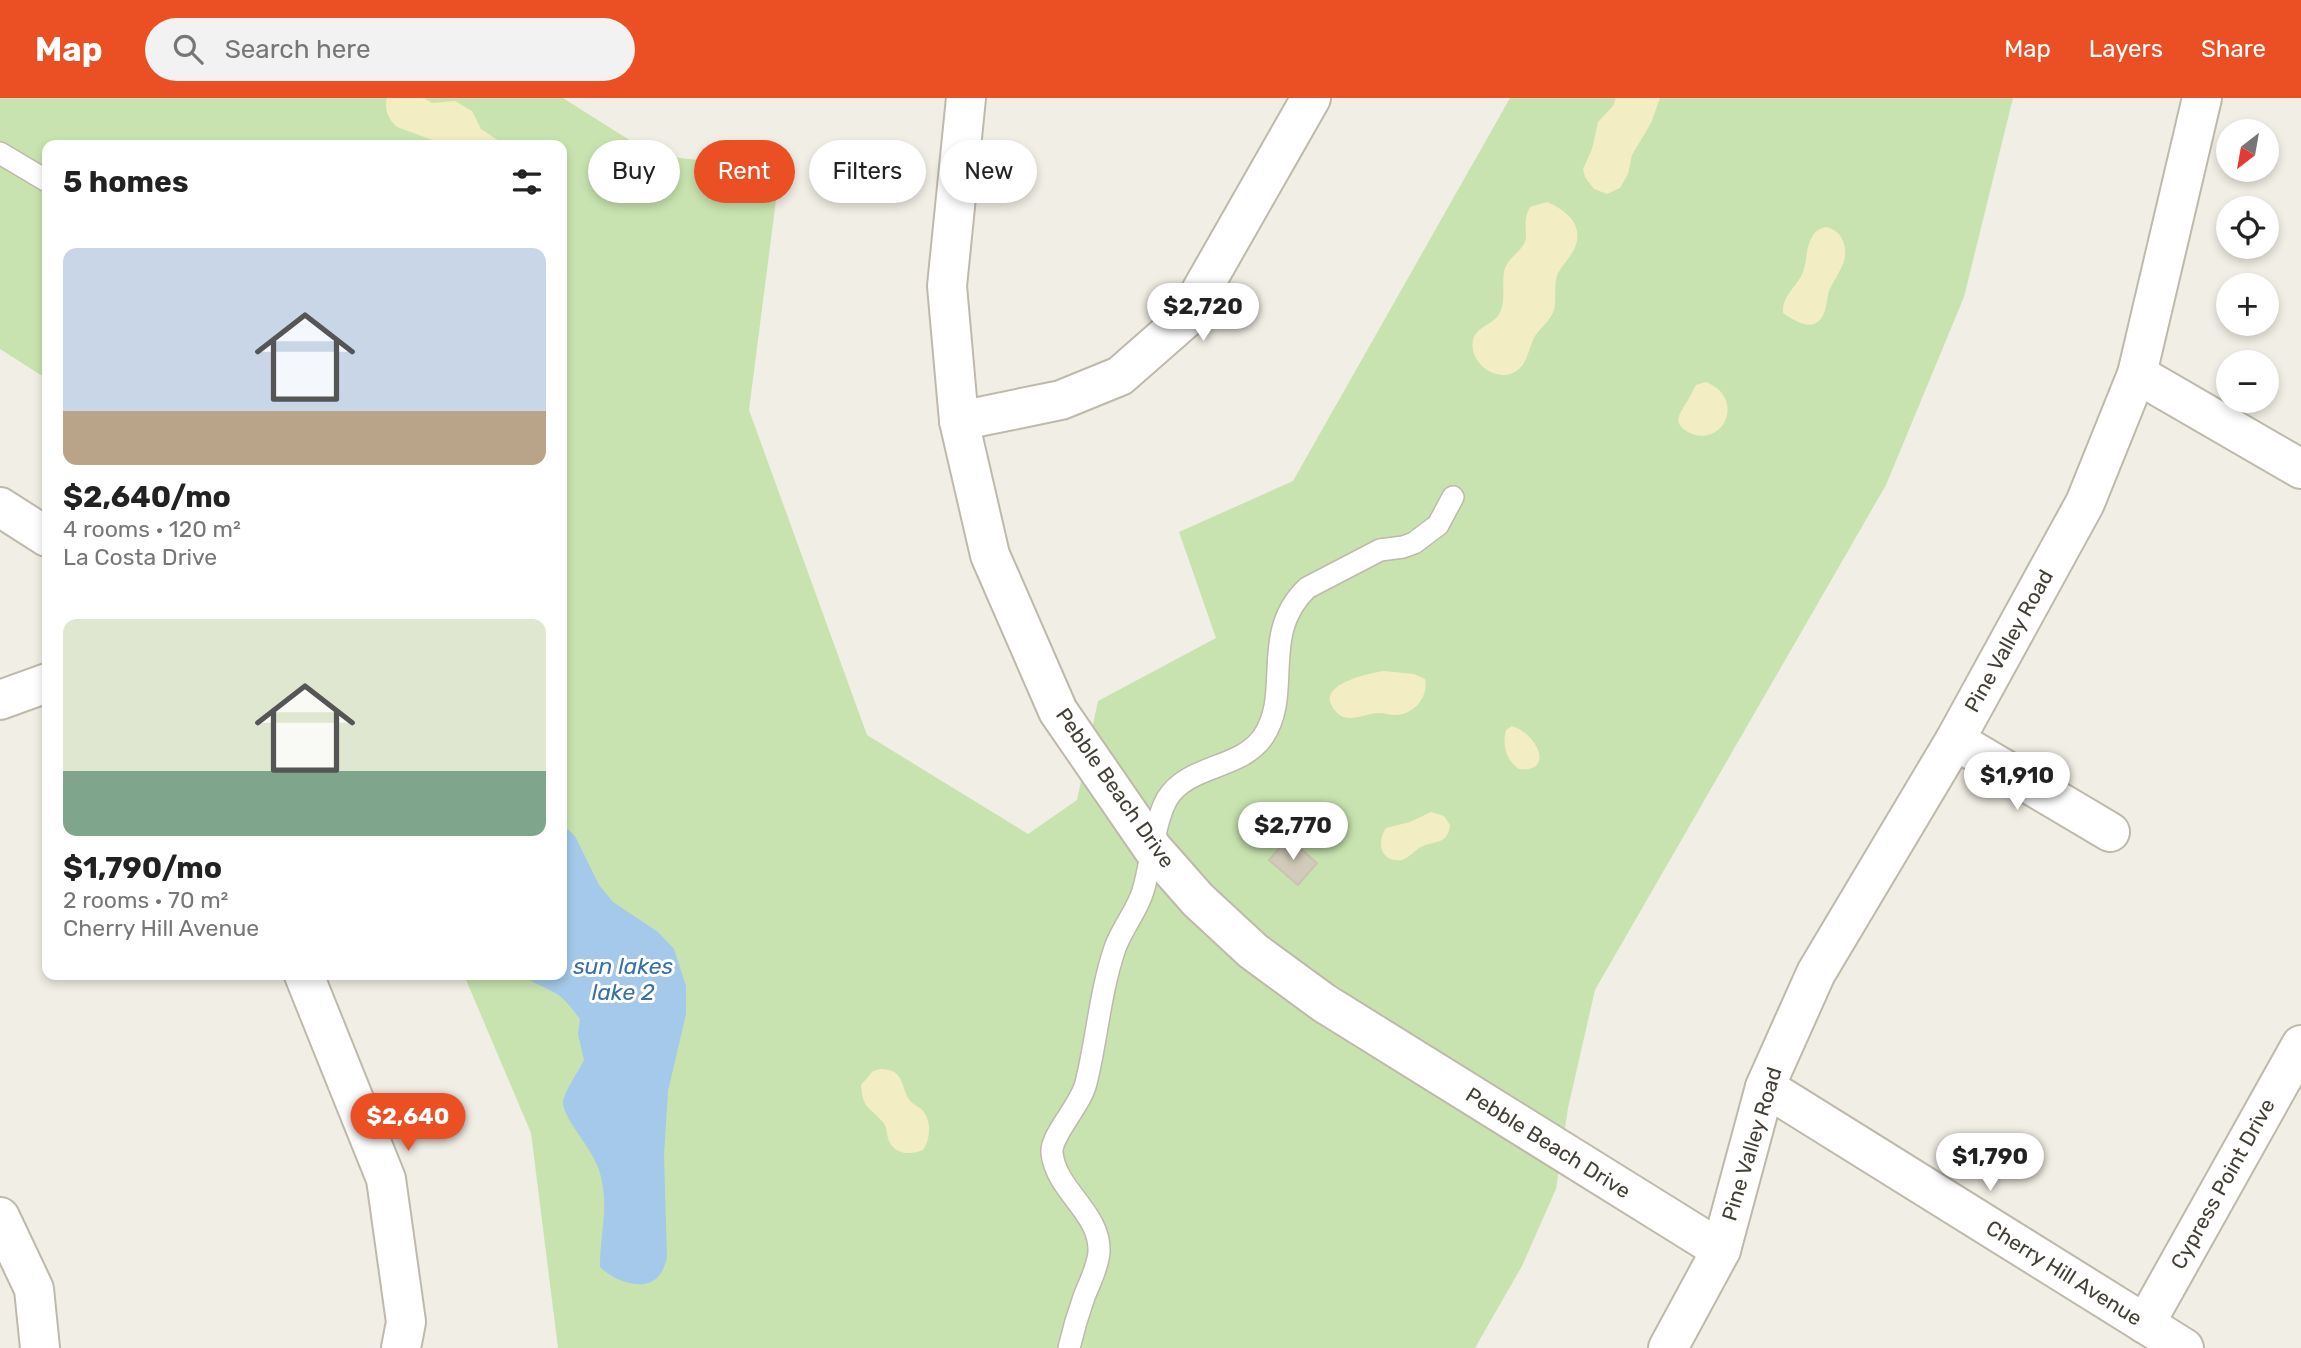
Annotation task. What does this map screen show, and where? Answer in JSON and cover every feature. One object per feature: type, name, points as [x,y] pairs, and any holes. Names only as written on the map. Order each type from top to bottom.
[{"type":"street","name":"Pebble Beach Drive","points":[[966,98],[947,286],[960,421],[990,555],[1058,711],[1153,849],[1198,900],[1252,951],[1324,1003],[1721,1250]]},
{"type":"street","points":[[960,421],[1062,400],[1120,376],[1185,319],[1311,98]]},
{"type":"street","name":"Pine Valley Road","points":[[1668,1348],[1721,1250],[1765,1087],[1816,973],[1955,740],[2085,503],[2137,374],[2202,98]]},
{"type":"street","points":[[2137,374],[2301,469]]},
{"type":"street","points":[[0,507],[42,534]]},
{"type":"street","points":[[0,700],[42,685]]},
{"type":"street","points":[[1955,740],[2110,832]]},
{"type":"street","points":[[306,980],[386,1179],[406,1322],[401,1348]]},
{"type":"street","name":"Cypress Point Drive","points":[[2145,1324],[2301,1045]]},
{"type":"street","name":"Cherry Hill Avenue","points":[[1765,1087],[2184,1348]]},
{"type":"street","points":[[0,1217],[34,1289],[40,1348]]},
{"type":"lane","points":[[0,153],[22,165],[40,185]]},
{"type":"lane","points":[[1069,1348],[1099,1253],[1098,1240],[1092,1223],[1057,1172],[1051,1152],[1060,1129],[1079,1103],[1086,1086],[1105,984],[1115,948],[1142,894],[1167,799],[1185,780],[1229,763],[1256,746],[1264,736],[1274,709],[1279,640],[1285,621],[1299,596],[1307,588],[1380,550],[1414,543],[1438,525],[1453,497]]},
{"type":"green space","points":[[0,98],[563,98],[629,140],[588,140],[588,203],[680,203],[680,158],[694,160],[694,203],[776,203],[749,410],[867,735],[1028,834],[1077,800],[1098,701],[1216,638],[1179,532],[1293,481],[1510,98],[2013,98],[1964,297],[1886,485],[1595,990],[1568,1108],[1556,1189],[1522,1266],[1475,1348],[558,1348],[531,1133],[466,980],[567,980],[567,140],[42,140],[42,376],[0,349]]},
{"type":"sand","points":[[387,98],[424,98],[432,103],[455,101],[472,111],[481,129],[498,140],[432,140],[397,127],[391,121],[386,106]]},
{"type":"sand","points":[[1616,98],[1660,98],[1651,123],[1632,155],[1628,174],[1620,188],[1607,194],[1594,189],[1585,177],[1583,169],[1592,149],[1598,122],[1613,106]]},
{"type":"sand","points":[[1547,202],[1573,221],[1577,231],[1576,243],[1572,254],[1558,273],[1553,314],[1535,336],[1524,362],[1511,374],[1495,374],[1487,370],[1475,357],[1473,340],[1478,331],[1499,315],[1505,268],[1525,242],[1526,217],[1530,207]]},
{"type":"sand","points":[[1825,227],[1841,237],[1845,246],[1844,259],[1820,319],[1811,325],[1805,324],[1783,313],[1783,306],[1802,275],[1814,233]]},
{"type":"sand","points":[[1706,382],[1719,390],[1726,400],[1728,410],[1720,429],[1700,436],[1683,428],[1679,416],[1696,385]]},
{"type":"sand","points":[[1384,671],[1414,674],[1425,679],[1425,692],[1419,704],[1408,712],[1393,715],[1379,713],[1346,718],[1335,711],[1330,697],[1340,685]]},
{"type":"sand","points":[[1512,726],[1529,737],[1539,752],[1539,760],[1530,769],[1519,769],[1508,757],[1505,736],[1506,730]]},
{"type":"sand","points":[[1431,812],[1444,816],[1450,825],[1444,839],[1421,847],[1402,860],[1385,855],[1381,840],[1386,828],[1410,822]]},
{"type":"sand","points":[[881,1069],[897,1074],[909,1100],[925,1113],[929,1129],[923,1150],[909,1153],[895,1149],[889,1141],[884,1123],[865,1102],[861,1085],[873,1071]]},
{"type":"water","name":"sun lakes lake 2","points":[[567,829],[575,836],[599,885],[613,902],[658,932],[674,949],[686,986],[686,1014],[668,1091],[664,1155],[667,1258],[662,1271],[650,1282],[627,1283],[600,1267],[604,1207],[602,1183],[599,1170],[568,1118],[563,1103],[584,1060],[578,1034],[580,1019],[560,996],[530,980],[567,980]]},
{"type":"building","points":[[1288,838],[1317,863],[1298,885],[1269,860]]}]
